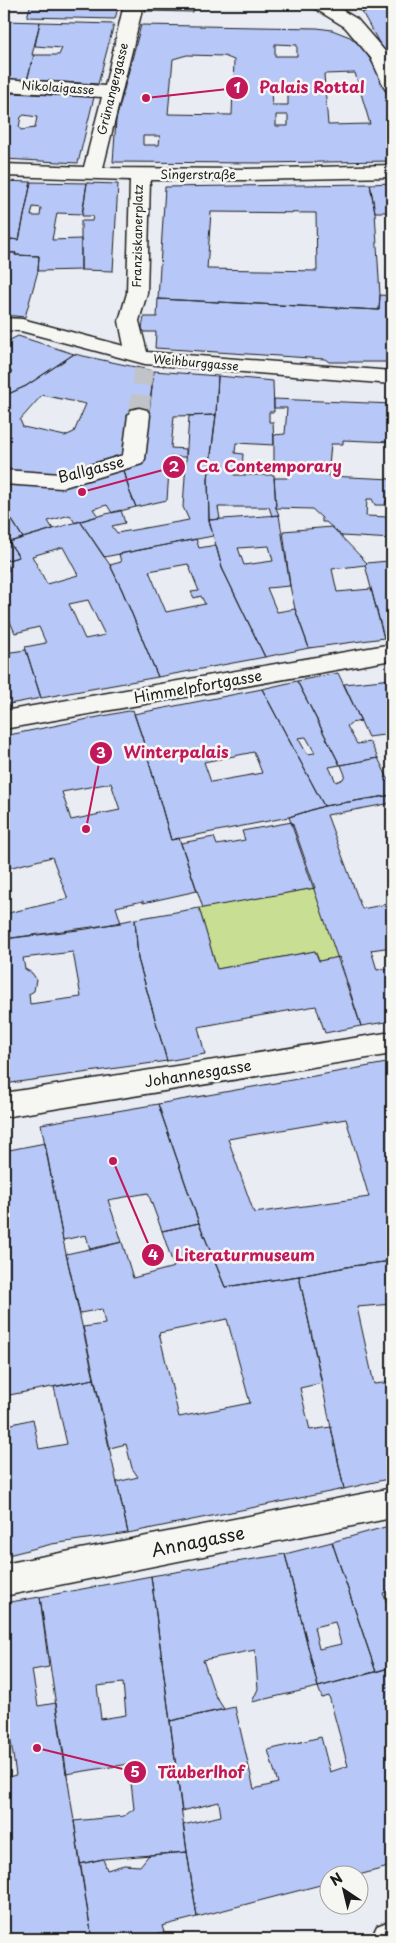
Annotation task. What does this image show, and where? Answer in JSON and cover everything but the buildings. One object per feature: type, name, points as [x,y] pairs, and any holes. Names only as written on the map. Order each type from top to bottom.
[{"type":"street","name":"Grünangergasse","points":[[92,174],[133,4]]},
{"type":"street","points":[[320,4],[351,23],[380,56],[392,85]]},
{"type":"street","name":"Nikolaigasse","points":[[4,85],[112,92]]},
{"type":"street","name":"Singerstraße","points":[[4,170],[140,175],[293,175],[392,171]]},
{"type":"street","name":"Franziskanerplatz","points":[[140,175],[137,294],[129,322],[142,361]]},
{"type":"street","name":"Weihburggasse","points":[[4,324],[22,325],[142,361],[392,378]]},
{"type":"street","name":"Ballgasse","points":[[4,477],[61,481],[134,459],[138,416]]},
{"type":"street","name":"Himmelpfortgasse","points":[[4,720],[392,652]]},
{"type":"street","name":"Johannesgasse","points":[[4,1106],[392,1043]]},
{"type":"street","name":"Annagasse","points":[[4,1580],[392,1503]]},
{"type":"green space","points":[[315,888],[339,957],[319,961],[315,951],[217,969],[199,908]]},
{"type":"tunnel","points":[[139,415],[144,369]]},
{"type":"place","name":"Palais Rottal","points":[[146,98]]},
{"type":"place","name":"Ca Contemporary","points":[[82,492]]},
{"type":"place","name":"Winterpalais","points":[[86,829]]},
{"type":"place","name":"Literaturmuseum","points":[[113,1161]]},
{"type":"place","name":"Täuberlhof","points":[[37,1748]]}]
